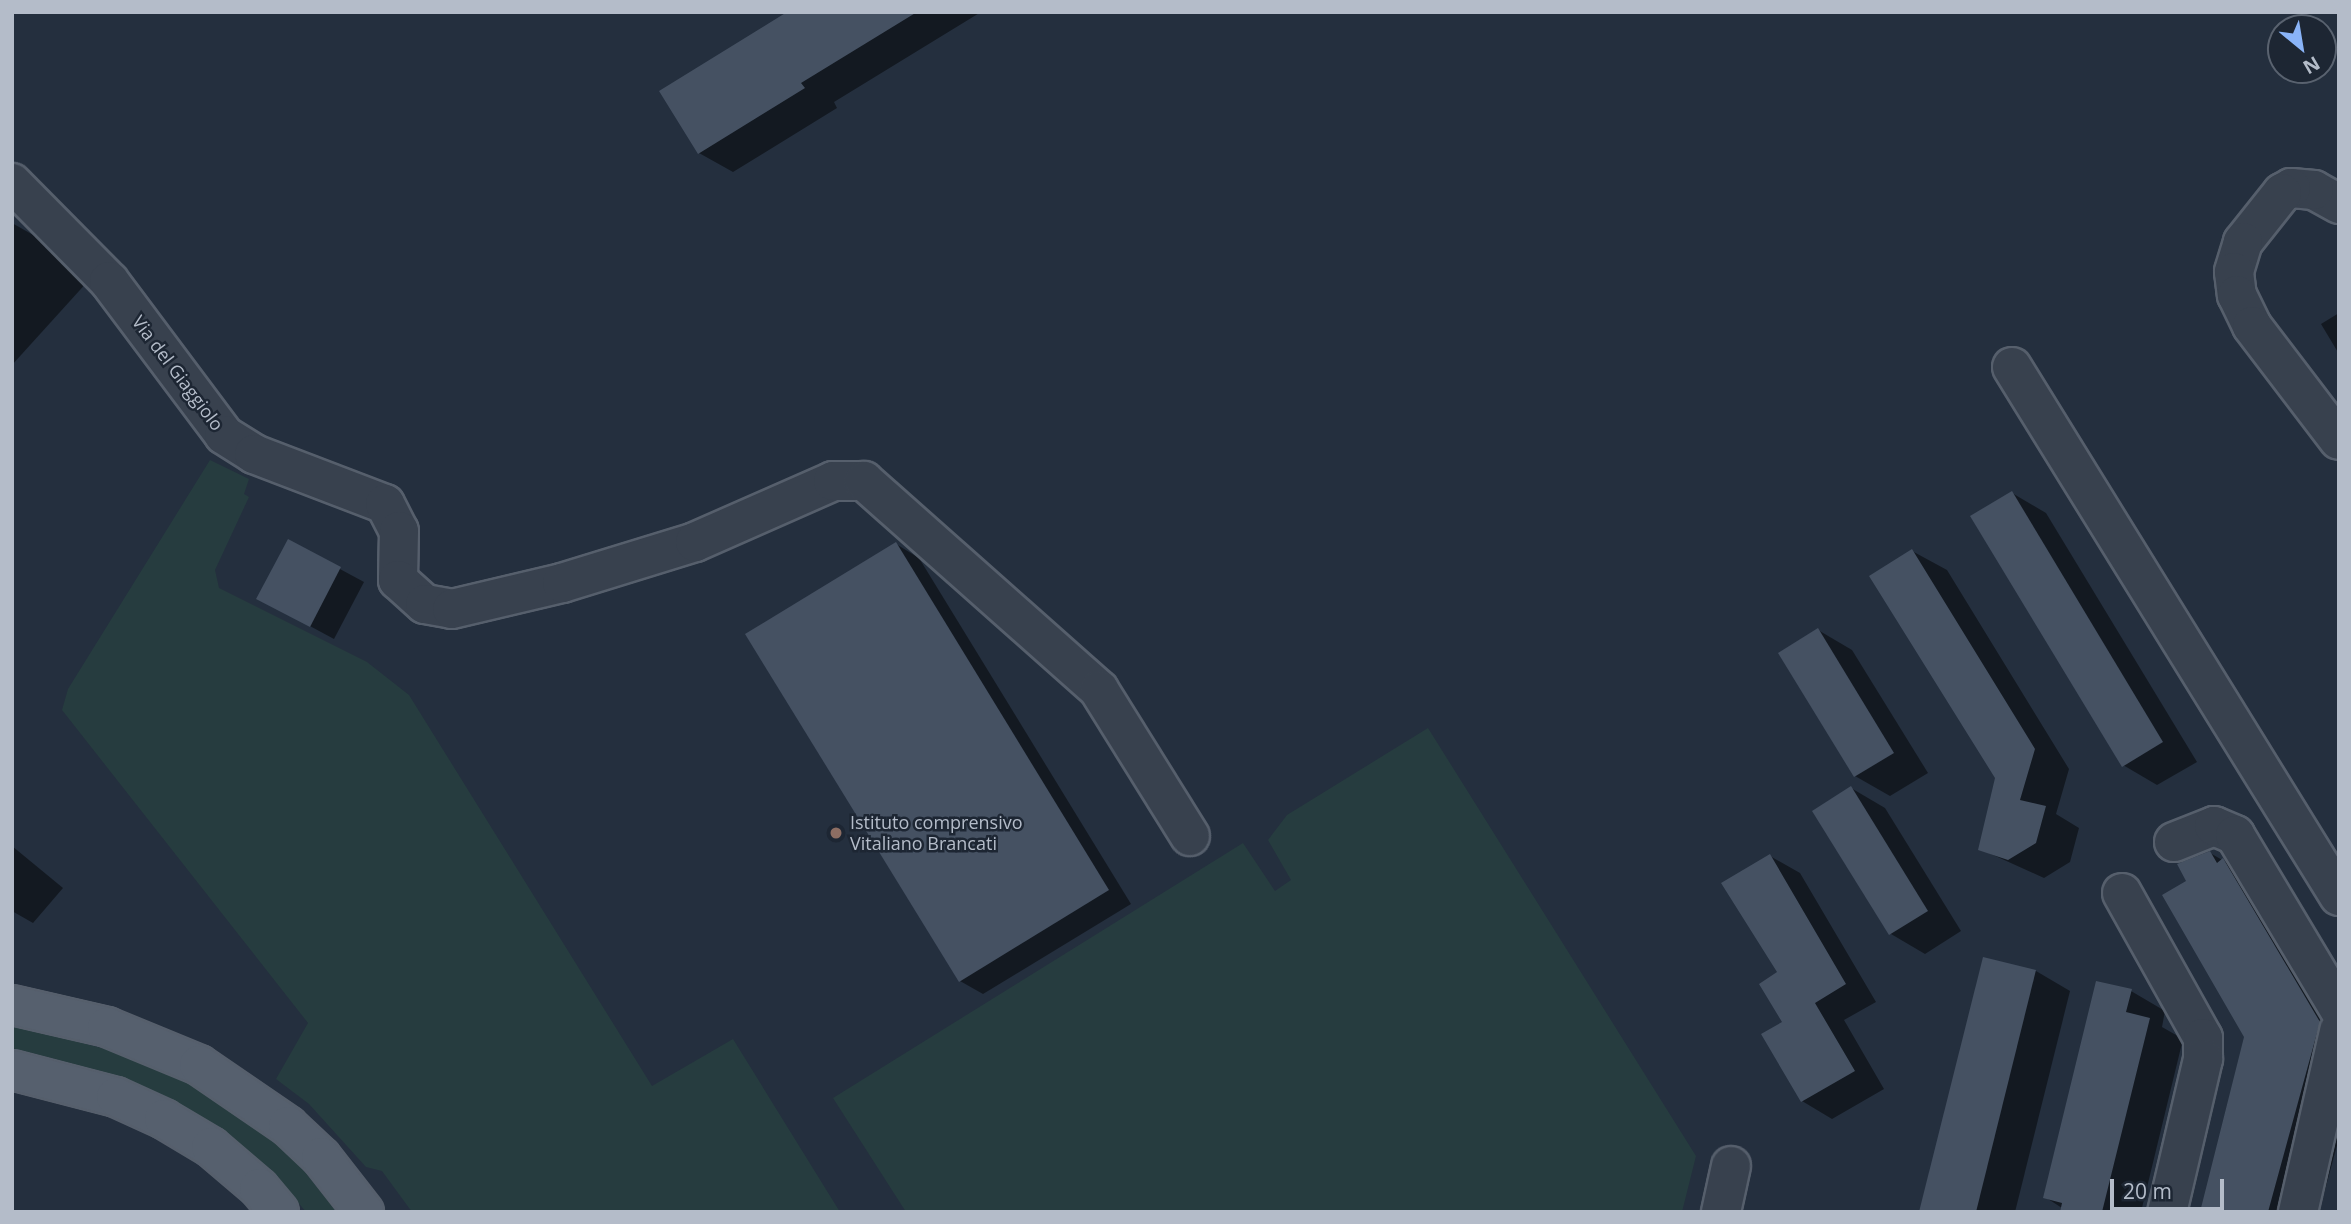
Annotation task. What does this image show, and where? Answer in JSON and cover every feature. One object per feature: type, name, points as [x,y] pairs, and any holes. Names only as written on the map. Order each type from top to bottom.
[{"type":"main road","points":[[12,1005],[107,1027],[198,1065],[288,1126],[321,1157],[365,1212]]},
{"type":"main road","points":[[12,1070],[116,1097],[163,1119],[211,1147],[279,1212]]},
{"type":"street","name":"Via del Giaggiolo","points":[[12,183],[109,281],[215,427],[254,454],[372,495],[394,517],[398,543],[398,580],[425,604],[452,609],[620,567],[695,542],[834,481],[864,481],[1099,690],[1190,836]]},
{"type":"street","points":[[2339,204],[2314,190],[2291,188],[2281,193],[2243,242],[2234,272],[2237,295],[2252,326],[2339,440]]},
{"type":"street","points":[[2012,367],[2339,896]]},
{"type":"street","points":[[2174,842],[2214,825],[2235,835],[2339,1009]]},
{"type":"street","points":[[2122,892],[2203,1038],[2203,1059],[2166,1212]]},
{"type":"street","points":[[2298,1212],[2339,1031]]},
{"type":"street","points":[[1721,1212],[1731,1166]]},
{"type":"green space","points":[[210,460],[249,479],[244,494],[249,497],[215,570],[219,588],[367,662],[409,695],[652,1086],[733,1039],[840,1212],[412,1212],[382,1171],[366,1167],[309,1104],[276,1079],[308,1023],[62,710],[68,689]]},
{"type":"green space","points":[[1428,728],[1696,1156],[1682,1212],[906,1212],[833,1098],[1243,843],[1275,891],[1291,880],[1268,840],[1287,815]]},
{"type":"green space","points":[[12,1025],[133,1056],[186,1081],[239,1114],[293,1157],[337,1212],[306,1212],[273,1172],[222,1130],[173,1100],[122,1077],[12,1048]]},
{"type":"building","points":[[787,12],[917,12],[801,83],[805,88],[698,154],[659,91]]},
{"type":"building","points":[[2012,491],[2163,742],[2122,767],[1970,516]]},
{"type":"building","points":[[288,539],[341,567],[310,627],[256,599]]},
{"type":"building","points":[[896,542],[1109,890],[959,982],[745,634]]},
{"type":"building","points":[[1912,549],[2035,749],[2020,800],[2046,806],[2036,843],[2008,860],[1978,850],[1995,778],[1869,576]]},
{"type":"building","points":[[1818,628],[1894,753],[1854,777],[1778,653]]},
{"type":"building","points":[[1851,786],[1928,911],[1889,935],[1812,811]]},
{"type":"building","points":[[2210,851],[2217,863],[2223,858],[2320,1022],[2268,1212],[2200,1212],[2244,1037],[2162,895],[2186,881],[2177,864]]},
{"type":"building","points":[[1770,854],[1846,984],[1815,1003],[1855,1071],[1801,1102],[1761,1034],[1782,1022],[1759,984],[1777,972],[1721,883]]},
{"type":"building","points":[[1983,957],[2036,970],[1976,1212],[1919,1212]]},
{"type":"building","points":[[2096,981],[2132,989],[2126,1012],[2150,1018],[2102,1212],[2060,1212],[2062,1203],[2043,1198]]},
{"type":"place","name":"Istituto comprensivo Vitaliano Brancati","points":[[836,833]]}]
